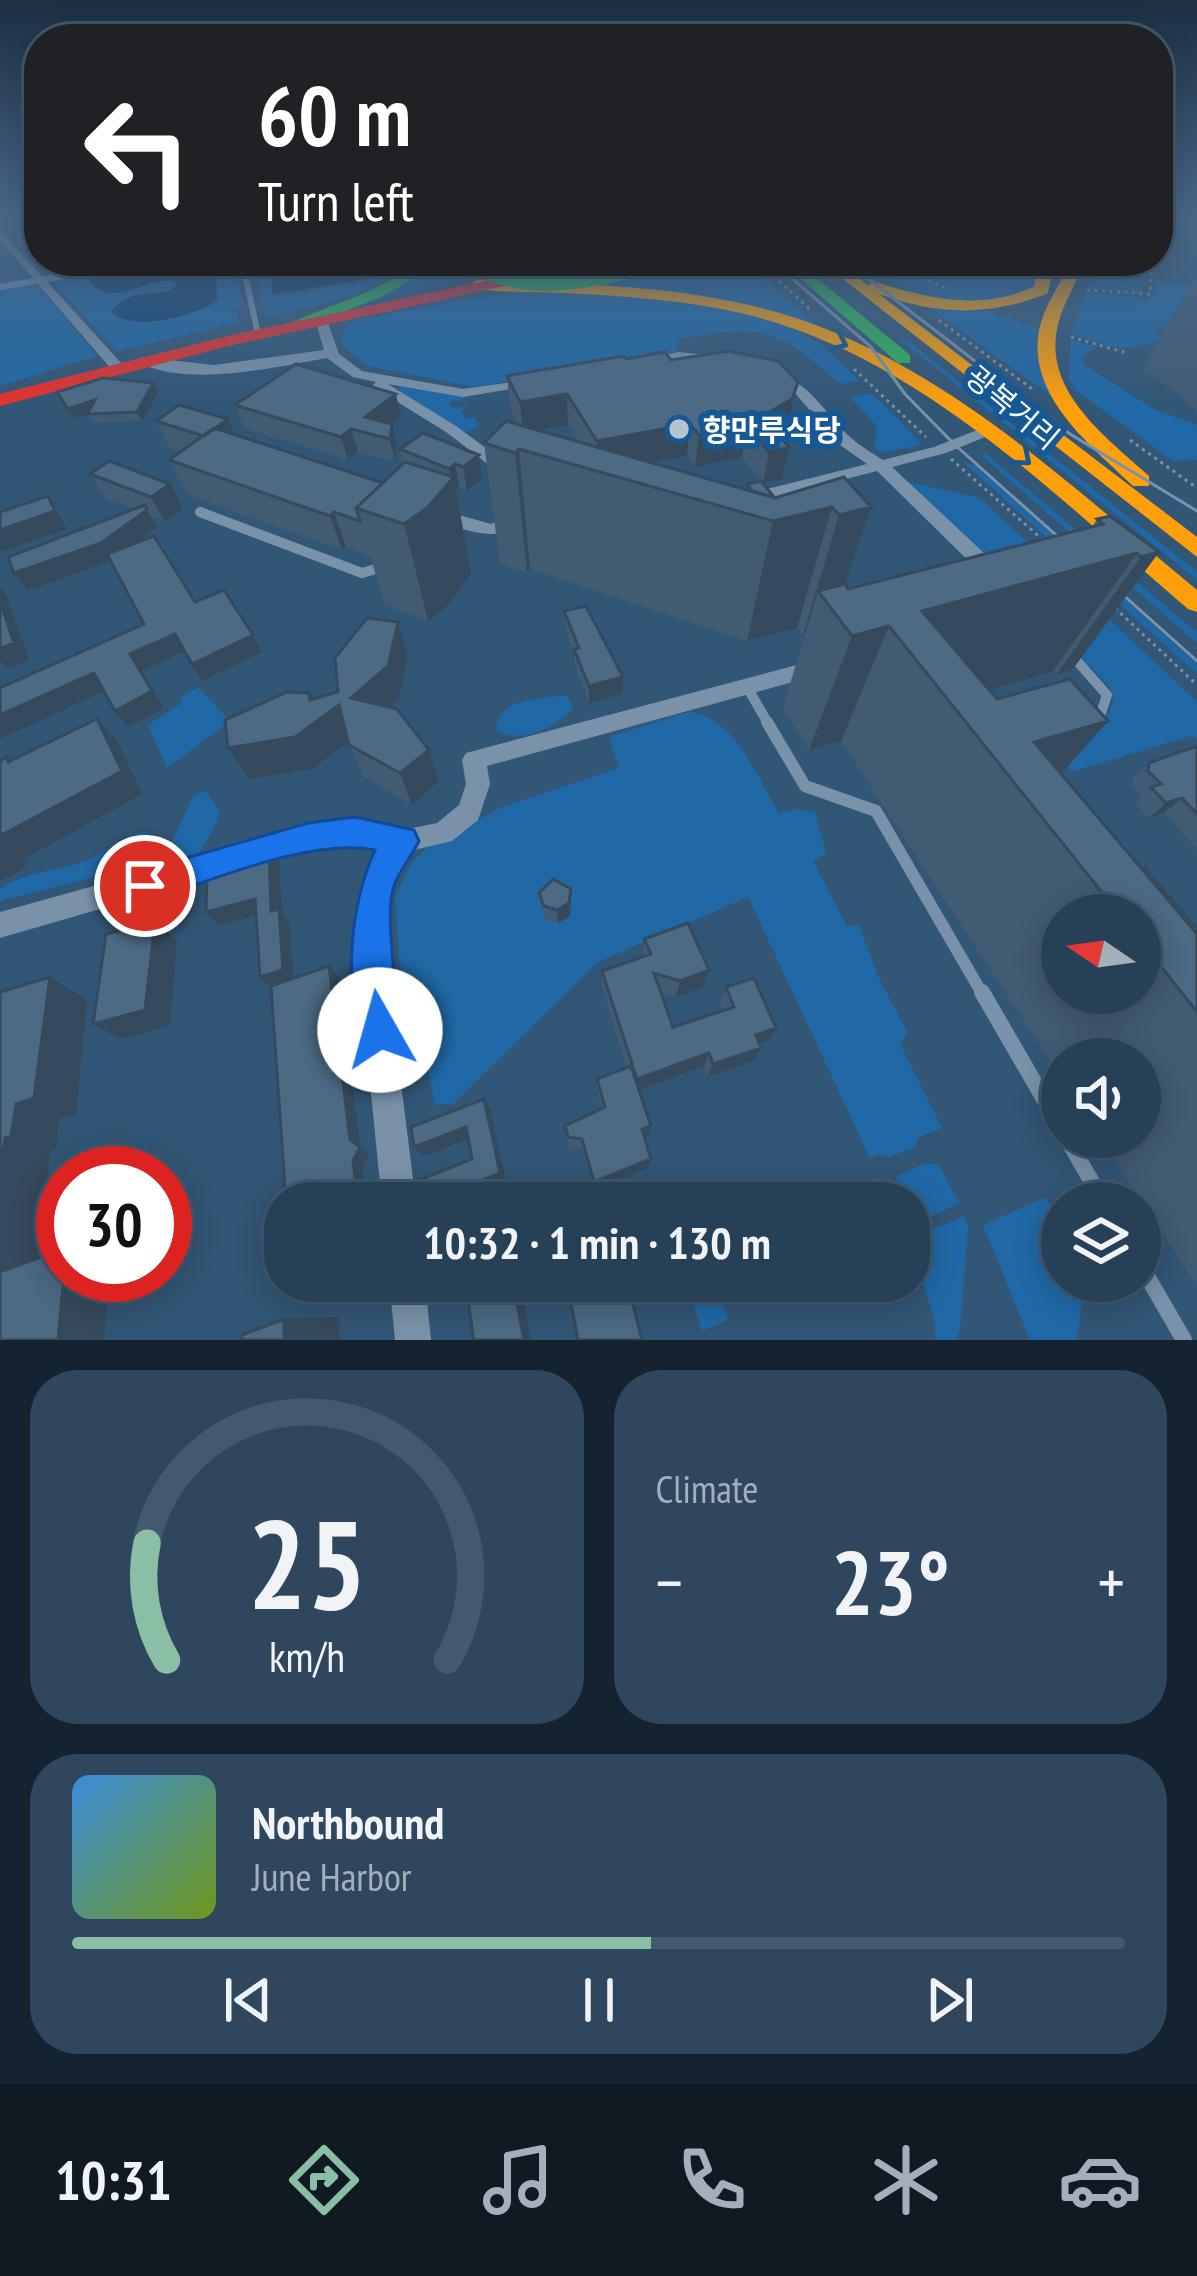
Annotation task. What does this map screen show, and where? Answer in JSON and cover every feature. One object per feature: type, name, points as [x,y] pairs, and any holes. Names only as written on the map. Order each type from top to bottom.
[{"type":"main road","points":[[287,327],[398,283]]},
{"type":"main road","points":[[0,400],[321,320],[442,283]]},
{"type":"main road","points":[[562,283],[727,303],[830,336],[989,430]]},
{"type":"main road","name":"광복거리","points":[[838,283],[989,430],[1197,603]]},
{"type":"main road","name":"광복거리","points":[[843,283],[1197,545]]},
{"type":"main road","points":[[864,283],[910,299],[985,308],[1005,306],[1042,290],[1043,283]]},
{"type":"main road","points":[[1070,283],[1047,330],[1045,350],[1057,390],[1078,419],[1197,545]]},
{"type":"street","points":[[48,283],[130,364],[212,372],[331,353]]},
{"type":"street","points":[[321,320],[331,353],[451,429],[533,492],[500,531],[441,516]]},
{"type":"street","points":[[631,364],[678,356],[728,362]]},
{"type":"street","points":[[747,366],[799,389],[846,442],[881,466],[969,546],[997,577],[1006,595]]},
{"type":"street","points":[[358,374],[463,393],[560,377]]},
{"type":"street","points":[[728,504],[940,450],[989,430]]},
{"type":"street","points":[[0,925],[308,838],[355,832],[403,841],[443,833],[469,812],[478,784],[474,760],[833,663]]},
{"type":"street","points":[[397,1182],[371,955],[374,896],[388,857],[403,841]]},
{"type":"street","points":[[409,1302],[413,1340]]},
{"type":"lane","points":[[247,283],[258,334]]},
{"type":"lane","points":[[420,509],[441,516],[427,531]]},
{"type":"lane","points":[[200,512],[362,572],[388,565],[400,555]]},
{"type":"lane","points":[[1057,640],[1107,694],[1101,713],[1080,720]]},
{"type":"lane","points":[[747,687],[805,786],[876,811],[1041,1094]]},
{"type":"lane","points":[[1161,1300],[1184,1340]]},
{"type":"path","points":[[824,283],[832,348],[1058,553]]},
{"type":"path","points":[[1089,283],[1112,295],[1150,294],[1151,283]]},
{"type":"path","points":[[1110,603],[1197,685]]},
{"type":"shaded area","points":[[36,283],[97,356],[0,386],[0,289]]},
{"type":"shaded area","points":[[53,283],[129,283],[102,291],[112,292],[178,283],[170,291],[133,297],[112,309],[122,320],[138,322],[213,304],[215,283],[239,283],[243,303],[240,309],[226,313],[238,313],[238,323],[117,351]]},
{"type":"shaded area","points":[[92,283],[153,283],[120,293],[98,289]]},
{"type":"shaded area","points":[[178,283],[216,283],[217,300],[180,317],[148,321],[111,312],[130,297],[170,291]]},
{"type":"shaded area","points":[[258,283],[271,283],[271,294],[280,296],[382,283],[327,302],[266,317]]},
{"type":"shaded area","points":[[272,283],[344,283],[273,294]]},
{"type":"shaded area","points":[[405,283],[450,283],[375,299]]},
{"type":"shaded area","points":[[770,283],[818,326],[667,291],[560,285]]},
{"type":"shaded area","points":[[897,283],[1036,283],[1034,288],[986,305],[973,299],[979,305],[918,297]]},
{"type":"shaded area","points":[[1089,283],[1143,283],[1141,294],[1087,289]]},
{"type":"shaded area","points":[[1155,283],[1197,285],[1172,325],[1152,330],[1166,340],[1120,349],[1070,334],[1087,292],[1154,295]]},
{"type":"shaded area","points":[[516,292],[666,299],[741,312],[811,338],[860,381],[840,384],[783,341],[750,332],[679,339],[675,353],[475,387],[368,366],[344,347],[341,335],[353,320]]},
{"type":"shaded area","points":[[927,306],[984,310],[1041,329],[1054,398]]},
{"type":"shaded area","points":[[906,339],[1197,572],[1197,580],[901,340]]},
{"type":"shaded area","points":[[1071,339],[1096,347],[1082,357],[1084,365],[1154,409],[1197,425],[1197,460],[1173,461],[1078,392],[1068,379]]},
{"type":"shaded area","points":[[399,386],[464,396],[466,399],[450,402],[452,408],[469,406],[461,412],[465,419],[475,417],[479,427],[463,433],[401,392]]},
{"type":"shaded area","points":[[872,393],[921,445],[887,452],[875,449],[876,425],[850,397]]},
{"type":"shaded area","points":[[984,452],[1197,633],[1197,643],[982,456]]},
{"type":"shaded area","points":[[962,461],[976,466],[1197,664],[1197,674]]},
{"type":"shaded area","points":[[907,482],[980,498],[1197,702],[1197,740],[1191,736],[1071,772],[1053,746],[1108,715],[1114,697],[1109,686]]},
{"type":"shaded area","points":[[199,688],[230,721],[167,768],[148,725],[180,704],[182,695]]},
{"type":"shaded area","points":[[567,695],[573,709],[547,728],[516,736],[496,730],[512,705]]},
{"type":"shaded area","points":[[688,712],[705,716],[732,736],[779,813],[798,809],[815,813],[826,853],[813,861],[847,927],[858,923],[907,1032],[900,1044],[942,1128],[919,1137],[915,1147],[870,1158],[748,897],[598,962],[453,1104],[435,1105],[426,1058],[403,1021],[395,896],[412,862],[430,845],[502,807],[619,768],[609,737]]},
{"type":"shaded area","points":[[206,791],[220,811],[206,843],[180,866],[135,882],[168,851],[193,796]]},
{"type":"shaded area","points":[[148,832],[154,841],[133,867],[0,901],[0,889],[10,883],[85,861]]},
{"type":"shaded area","points":[[924,1164],[938,1164],[959,1203],[930,1217],[930,1182],[894,1182],[898,1175]]},
{"type":"shaded area","points":[[1041,1199],[1041,1302],[1082,1302],[1077,1340],[1030,1340],[983,1225]]},
{"type":"shaded area","points":[[964,1216],[968,1226],[956,1340],[935,1340],[929,1302],[930,1231]]},
{"type":"shaded area","points":[[693,1302],[722,1302],[728,1320],[702,1331]]},
{"type":"building","points":[[728,351],[778,361],[798,382],[792,399],[763,416],[789,447],[769,452],[748,425],[699,435],[690,424],[597,441],[567,394],[520,402],[507,376],[623,356],[665,352],[671,360]]},
{"type":"building","points":[[296,364],[396,394],[365,417],[392,424],[390,439],[351,429],[341,437],[235,405]]},
{"type":"building","points":[[103,378],[153,383],[137,412],[87,414],[95,400],[68,409],[57,392]]},
{"type":"building","points":[[179,405],[228,419],[204,436],[156,421]]},
{"type":"building","points":[[506,421],[775,498],[844,477],[871,507],[839,515],[832,507],[773,521],[484,443]]},
{"type":"building","points":[[214,428],[383,483],[356,508],[360,521],[334,512],[330,516],[169,460]]},
{"type":"building","points":[[423,433],[479,455],[463,467],[455,464],[449,469],[400,449]]},
{"type":"building","points":[[109,461],[170,484],[151,497],[90,474]]},
{"type":"building","points":[[405,462],[454,477],[427,508],[404,524],[356,508]]},
{"type":"building","points":[[761,481],[774,497],[752,491],[747,484]]},
{"type":"building","points":[[48,496],[55,511],[0,530],[0,512]]},
{"type":"building","points":[[145,505],[147,510],[101,543],[14,573],[8,557]]},
{"type":"building","points":[[1110,516],[1159,552],[1141,557],[1137,553],[922,611],[997,699],[1070,679],[1108,721],[1034,742],[1197,934],[1197,1012],[1161,967],[1161,894],[1103,894],[889,626],[852,636],[818,591],[845,584],[848,589],[1103,524],[1097,519]]},
{"type":"building","points":[[154,536],[195,602],[224,590],[253,635],[192,664],[175,634],[130,654],[152,691],[115,711],[94,673],[0,715],[0,688],[144,624],[107,554]]},
{"type":"building","points":[[0,601],[14,643],[0,649]]},
{"type":"building","points":[[586,606],[623,677],[589,686],[564,611]]},
{"type":"building","points":[[367,618],[398,622],[388,666],[351,698],[397,709],[429,750],[400,773],[349,745],[339,705],[295,737],[228,748],[225,720],[287,692],[309,693],[310,700],[338,692],[335,658]]},
{"type":"building","points":[[97,719],[122,771],[0,836],[0,761],[7,757],[8,762]]},
{"type":"building","points":[[1197,746],[1197,814],[1182,798],[1166,803],[1151,787],[1161,784],[1148,771],[1149,763]]},
{"type":"building","points":[[269,848],[271,911],[279,909],[283,970],[260,977],[255,899],[206,912],[207,874],[249,862],[248,853]]},
{"type":"building","points":[[1141,868],[1197,929],[1197,934]]},
{"type":"building","points":[[553,879],[571,889],[569,903],[557,910],[544,906],[539,893]]},
{"type":"building","points":[[155,922],[145,1010],[93,1024],[106,934]]},
{"type":"building","points":[[688,923],[709,970],[680,981],[654,973],[673,1027],[734,1007],[726,987],[754,978],[776,1028],[756,1035],[761,1048],[713,1064],[709,1053],[637,1079],[602,971],[651,954],[644,939]]},
{"type":"building","points":[[329,966],[350,1140],[360,1147],[353,1161],[356,1182],[285,1182],[271,986]]},
{"type":"building","points":[[50,977],[34,1098],[16,1104],[0,1173],[0,992]]},
{"type":"building","points":[[631,1066],[651,1126],[642,1129],[651,1159],[594,1182],[582,1139],[568,1137],[565,1126],[605,1107],[597,1079]]},
{"type":"building","points":[[484,1099],[500,1173],[478,1182],[419,1182],[472,1159],[466,1127],[414,1147],[411,1127]]},
{"type":"building","points":[[36,1259],[36,1302],[62,1302],[58,1340],[0,1340],[0,1272]]},
{"type":"building","points":[[468,1302],[517,1302],[524,1340],[474,1340]]},
{"type":"building","points":[[571,1302],[632,1302],[642,1340],[578,1340]]},
{"type":"building","points":[[284,1319],[284,1340],[242,1340],[242,1335]]},
{"type":"tram line","points":[[797,283],[871,347],[905,394],[954,444],[1197,661]]},
{"type":"tram line","points":[[873,283],[1070,434],[1197,511]]},
{"type":"traffic: fast","points":[[287,327],[397,283]]},
{"type":"traffic: fast","points":[[519,283],[566,283]]},
{"type":"traffic: fast","points":[[813,283],[904,359]]},
{"type":"traffic: slow","points":[[855,283],[1197,549]]},
{"type":"traffic: slow","points":[[875,287],[917,301],[980,307],[1021,299],[1042,290],[1043,283]]},
{"type":"traffic: slow","points":[[1068,283],[1048,329],[1051,375],[1074,415],[1141,481]]},
{"type":"traffic: slow","points":[[478,285],[658,295],[789,321],[872,357],[990,430]]},
{"type":"traffic: slow","points":[[974,417],[1197,603]]},
{"type":"traffic: jam","points":[[0,400],[227,341],[501,283]]},
{"type":"place","name":"향만루식당","points":[[679,429]]},
{"type":"route","points":[[145,886],[308,838],[355,832],[403,841],[388,857],[374,896],[371,955],[380,1030]]}]
